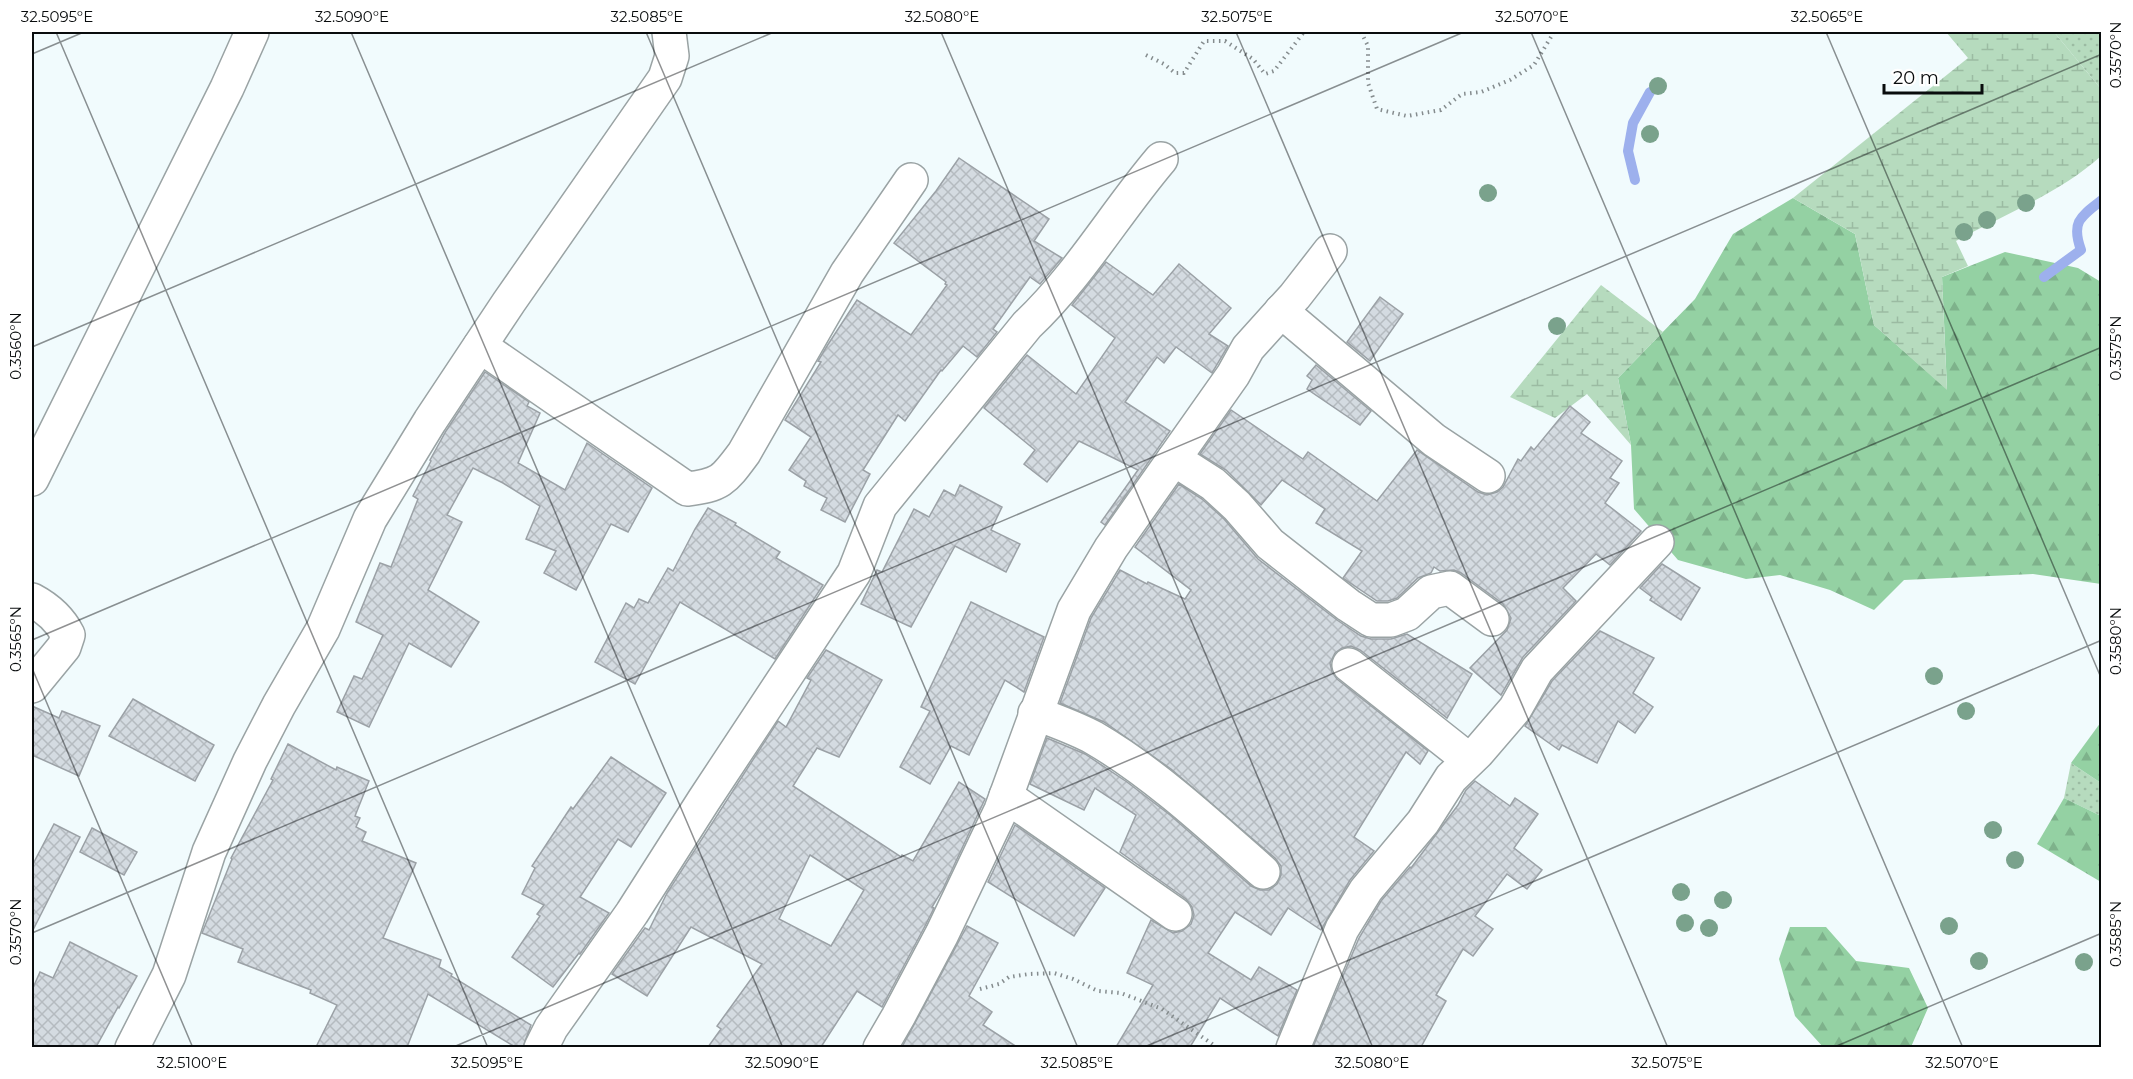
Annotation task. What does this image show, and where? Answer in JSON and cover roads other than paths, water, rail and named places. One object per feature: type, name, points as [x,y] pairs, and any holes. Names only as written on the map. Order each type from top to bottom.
[{"type":"street","points":[[32,479],[227,88],[252,32]]},
{"type":"street","points":[[132,1047],[169,975],[209,852],[250,761],[323,629],[370,519],[430,421],[480,346],[665,78],[672,56],[669,32]]},
{"type":"street","points":[[541,1047],[551,1028],[633,913],[704,800],[854,573],[880,506],[1027,326],[1048,305],[1161,159]]},
{"type":"street","points":[[480,346],[687,489],[708,486],[725,478],[744,453],[847,273],[911,180]]},
{"type":"street","points":[[880,1047],[942,934],[1006,796],[1074,610],[1111,548],[1233,375],[1248,348],[1330,251]]},
{"type":"street","points":[[1281,311],[1434,440],[1488,476]]},
{"type":"street","points":[[1174,459],[1213,484],[1237,506],[1270,544],[1348,605],[1371,620],[1391,620],[1407,614],[1431,592],[1450,588],[1492,619]]},
{"type":"street","points":[[1293,1047],[1342,929],[1360,899],[1422,822],[1451,778],[1515,709],[1537,670],[1656,542]]},
{"type":"street","points":[[32,600],[45,607],[61,622],[68,635],[64,648],[32,686]]},
{"type":"street","points":[[1349,664],[1468,760]]},
{"type":"street","points":[[1035,713],[1094,737],[1194,812],[1263,872]]},
{"type":"street","points":[[1006,796],[1175,914]]},
{"type":"waterway","points":[[1635,180],[1628,151],[1633,123],[1650,92]]},
{"type":"waterway","points":[[2044,277],[2081,250],[2077,226],[2083,216],[2102,200]]}]
